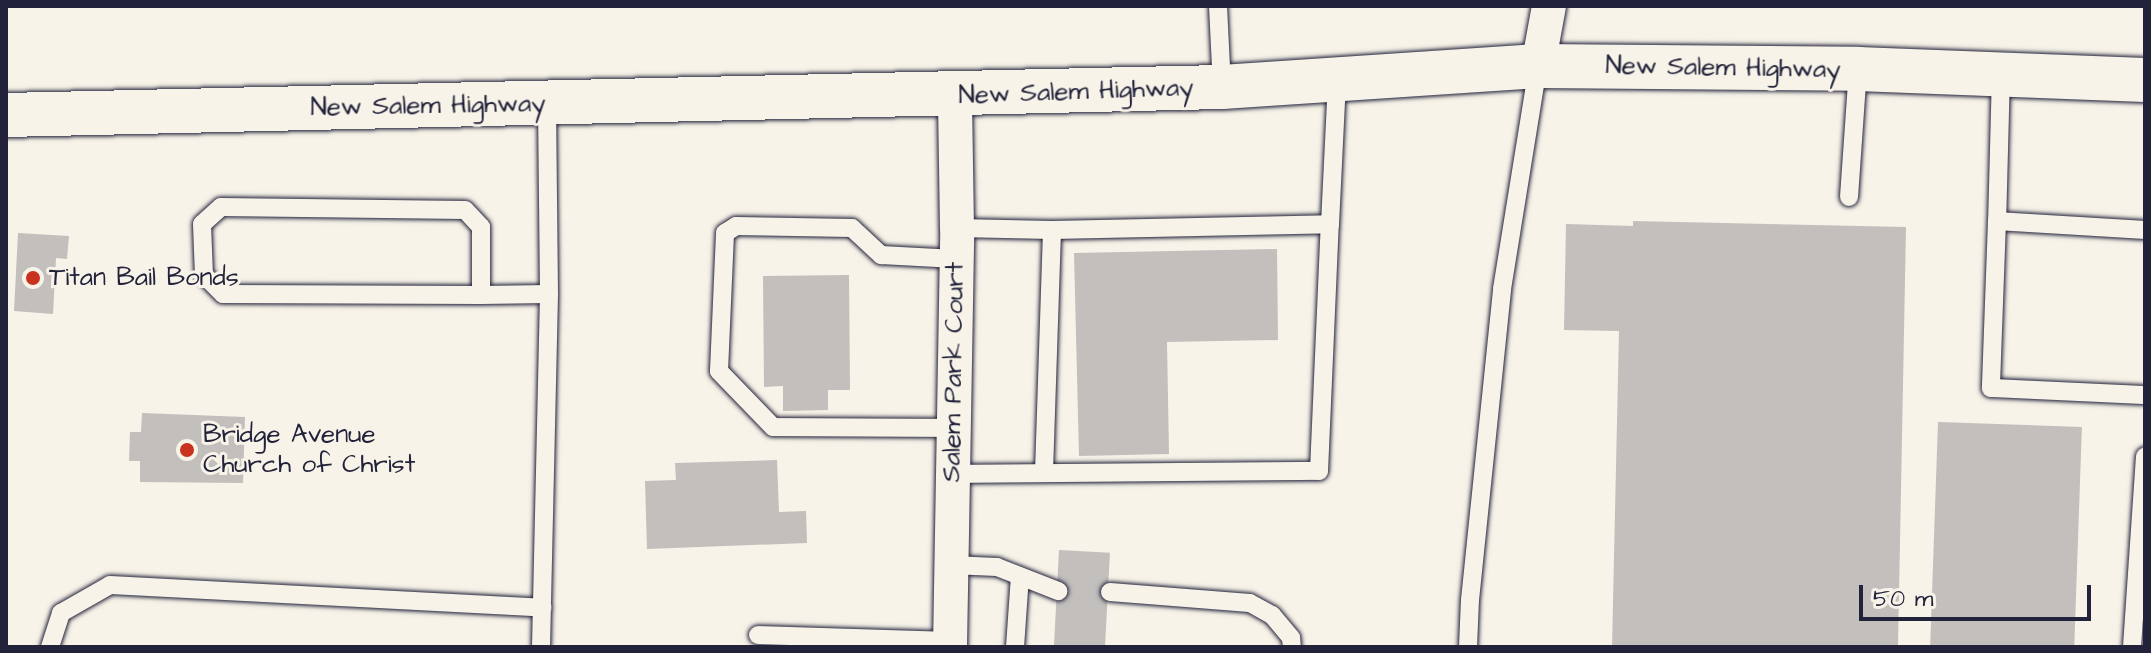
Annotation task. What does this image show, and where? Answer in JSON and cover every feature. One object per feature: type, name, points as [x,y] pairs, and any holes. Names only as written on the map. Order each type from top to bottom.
[{"type":"main road","name":"New Salem Highway","points":[[6,115],[955,96],[1222,87],[1538,66],[2144,75]]},
{"type":"street","points":[[1538,66],[1549,6]]},
{"type":"street","name":"Salem Park Court","points":[[950,644],[957,243],[955,96]]},
{"type":"lane","points":[[1218,6],[1222,87]]},
{"type":"lane","points":[[1468,647],[1470,600],[1502,289],[1538,66]]},
{"type":"lane","points":[[1849,197],[1858,69]]},
{"type":"lane","points":[[2001,73],[1991,388],[2145,395]]},
{"type":"lane","points":[[952,474],[1319,471],[1337,79]]},
{"type":"lane","points":[[541,647],[549,294],[547,103]]},
{"type":"lane","points":[[481,295],[481,227],[465,210],[221,207],[202,224],[204,275],[223,294],[481,295],[549,294]]},
{"type":"lane","points":[[1997,221],[2145,230]]},
{"type":"lane","points":[[953,428],[773,427],[719,371],[725,233],[736,226],[852,228],[881,255],[1052,230],[1330,224]]},
{"type":"lane","points":[[1044,472],[1052,230]]},
{"type":"lane","points":[[2132,647],[2145,456]]},
{"type":"lane","points":[[951,565],[997,567],[1058,591]]},
{"type":"lane","points":[[1015,647],[1020,576]]},
{"type":"lane","points":[[50,647],[61,613],[110,585],[542,608]]},
{"type":"lane","points":[[1110,592],[1250,603],[1272,615],[1291,638],[1292,647]]},
{"type":"lane","points":[[758,635],[950,644]]},
{"type":"building","points":[[1633,221],[1906,227],[1898,647],[1612,647],[1619,331],[1564,330],[1566,224],[1633,226]]},
{"type":"building","points":[[18,233],[69,236],[67,259],[56,258],[53,314],[14,311]]},
{"type":"building","points":[[1277,249],[1278,340],[1167,342],[1169,454],[1079,456],[1074,253]]},
{"type":"building","points":[[849,275],[850,390],[828,390],[828,410],[783,411],[783,386],[764,387],[763,276]]},
{"type":"building","points":[[142,413],[245,417],[243,483],[140,482],[140,461],[129,461],[130,432],[141,432]]},
{"type":"building","points":[[1938,422],[2082,427],[2074,647],[1930,647]]},
{"type":"building","points":[[777,460],[779,512],[806,511],[807,543],[647,549],[645,481],[676,480],[675,463]]},
{"type":"building","points":[[1059,550],[1110,553],[1105,647],[1054,647]]},
{"type":"place","name":"Titan Bail Bonds","points":[[33,278]]},
{"type":"place","name":"Bridge Avenue Church of Christ","points":[[187,450]]}]
